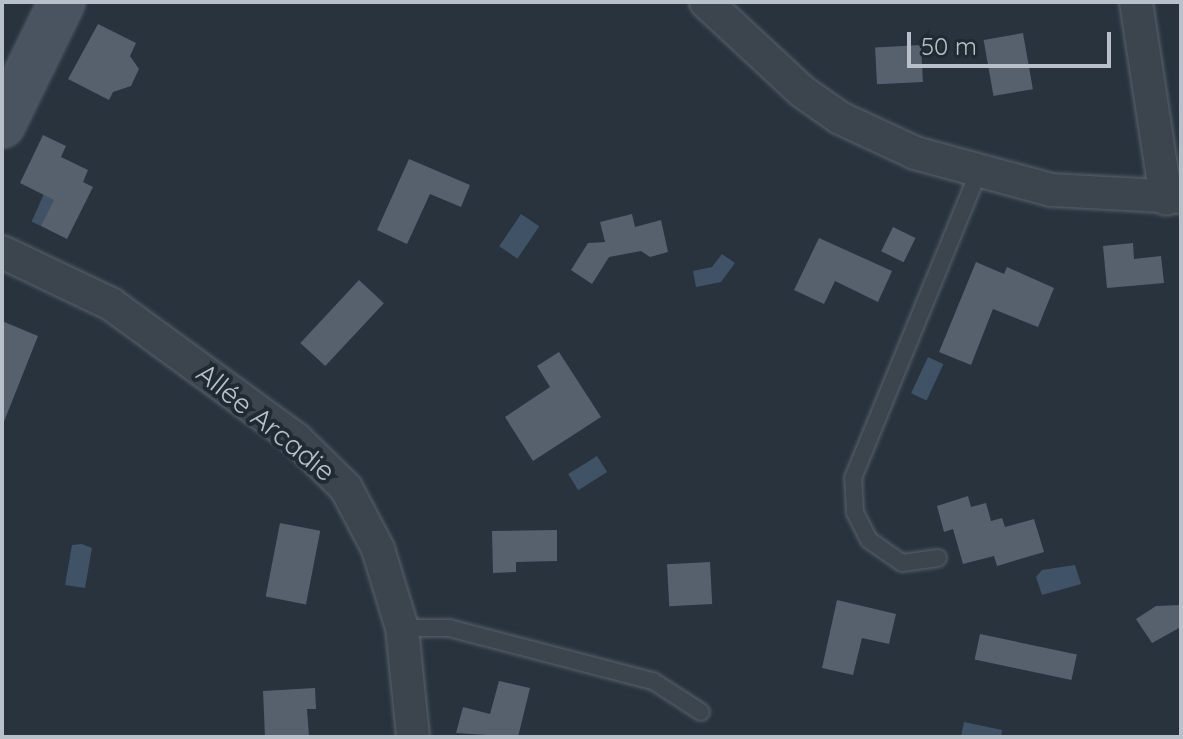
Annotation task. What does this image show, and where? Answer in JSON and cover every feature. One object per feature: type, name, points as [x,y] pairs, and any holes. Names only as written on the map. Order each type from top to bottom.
[{"type":"street","points":[[2,125],[62,2]]},
{"type":"street","points":[[706,2],[803,92],[840,118],[915,153],[978,173],[1051,190],[1173,198],[1136,2]]},
{"type":"street","name":"Allée Arcadie","points":[[2,252],[111,304],[296,439],[346,488],[378,549],[402,628],[413,737]]},
{"type":"lane","points":[[938,558],[902,563],[869,540],[855,512],[853,478],[978,173]]},
{"type":"lane","points":[[402,628],[449,628],[653,681],[701,712]]},
{"type":"water","points":[[47,187],[58,192],[43,227],[32,222]]},
{"type":"water","points":[[521,214],[539,226],[517,259],[499,246]]},
{"type":"water","points":[[722,254],[735,263],[721,282],[696,287],[693,271],[712,267]]},
{"type":"water","points":[[928,357],[943,364],[927,400],[911,393]]},
{"type":"water","points":[[597,456],[607,472],[578,490],[568,474]]},
{"type":"water","points":[[82,544],[92,548],[85,588],[65,585],[72,545]]},
{"type":"water","points":[[1075,565],[1081,584],[1042,595],[1036,577],[1042,570]]},
{"type":"water","points":[[964,722],[1002,730],[1001,737],[961,737]]},
{"type":"building","points":[[98,24],[136,43],[130,56],[139,69],[131,86],[113,92],[109,100],[68,79]]},
{"type":"building","points":[[1023,33],[1033,89],[994,96],[984,40]]},
{"type":"building","points":[[921,45],[923,82],[877,84],[875,47]]},
{"type":"building","points":[[43,135],[66,146],[61,157],[88,170],[83,182],[93,187],[67,239],[41,226],[54,200],[20,183]]},
{"type":"building","points":[[409,159],[470,185],[461,207],[430,194],[407,244],[377,230]]},
{"type":"building","points":[[632,214],[635,227],[661,220],[668,252],[650,257],[641,251],[609,257],[592,284],[571,270],[588,243],[605,242],[600,222]]},
{"type":"building","points":[[893,227],[915,238],[904,262],[881,251]]},
{"type":"building","points":[[819,238],[892,271],[878,302],[835,281],[824,304],[794,290]]},
{"type":"building","points":[[1133,243],[1134,259],[1161,256],[1164,283],[1107,288],[1103,246]]},
{"type":"building","points":[[976,262],[1004,274],[1007,267],[1054,288],[1038,327],[993,309],[971,365],[939,352]]},
{"type":"building","points":[[359,280],[384,303],[325,366],[300,343]]},
{"type":"building","points":[[2,321],[38,336],[3,424],[2,423]]},
{"type":"building","points":[[559,352],[601,417],[533,461],[505,417],[550,387],[537,366]]},
{"type":"building","points":[[968,496],[971,507],[986,503],[991,521],[1002,518],[1005,527],[1034,519],[1044,552],[997,566],[994,556],[963,564],[953,529],[944,532],[937,506]]},
{"type":"building","points":[[280,523],[320,531],[306,604],[266,597]]},
{"type":"building","points":[[557,530],[557,561],[516,562],[516,572],[493,573],[492,531]]},
{"type":"building","points":[[710,562],[712,604],[669,606],[667,564]]},
{"type":"building","points":[[837,600],[896,614],[889,644],[862,638],[853,675],[822,668]]},
{"type":"building","points":[[1181,605],[1181,627],[1152,643],[1136,619],[1156,606]]},
{"type":"building","points":[[980,634],[1077,655],[1071,680],[975,659]]},
{"type":"building","points":[[499,681],[530,688],[518,737],[456,733],[463,707],[490,714]]},
{"type":"building","points":[[315,688],[316,709],[307,709],[309,737],[265,737],[263,691]]}]
